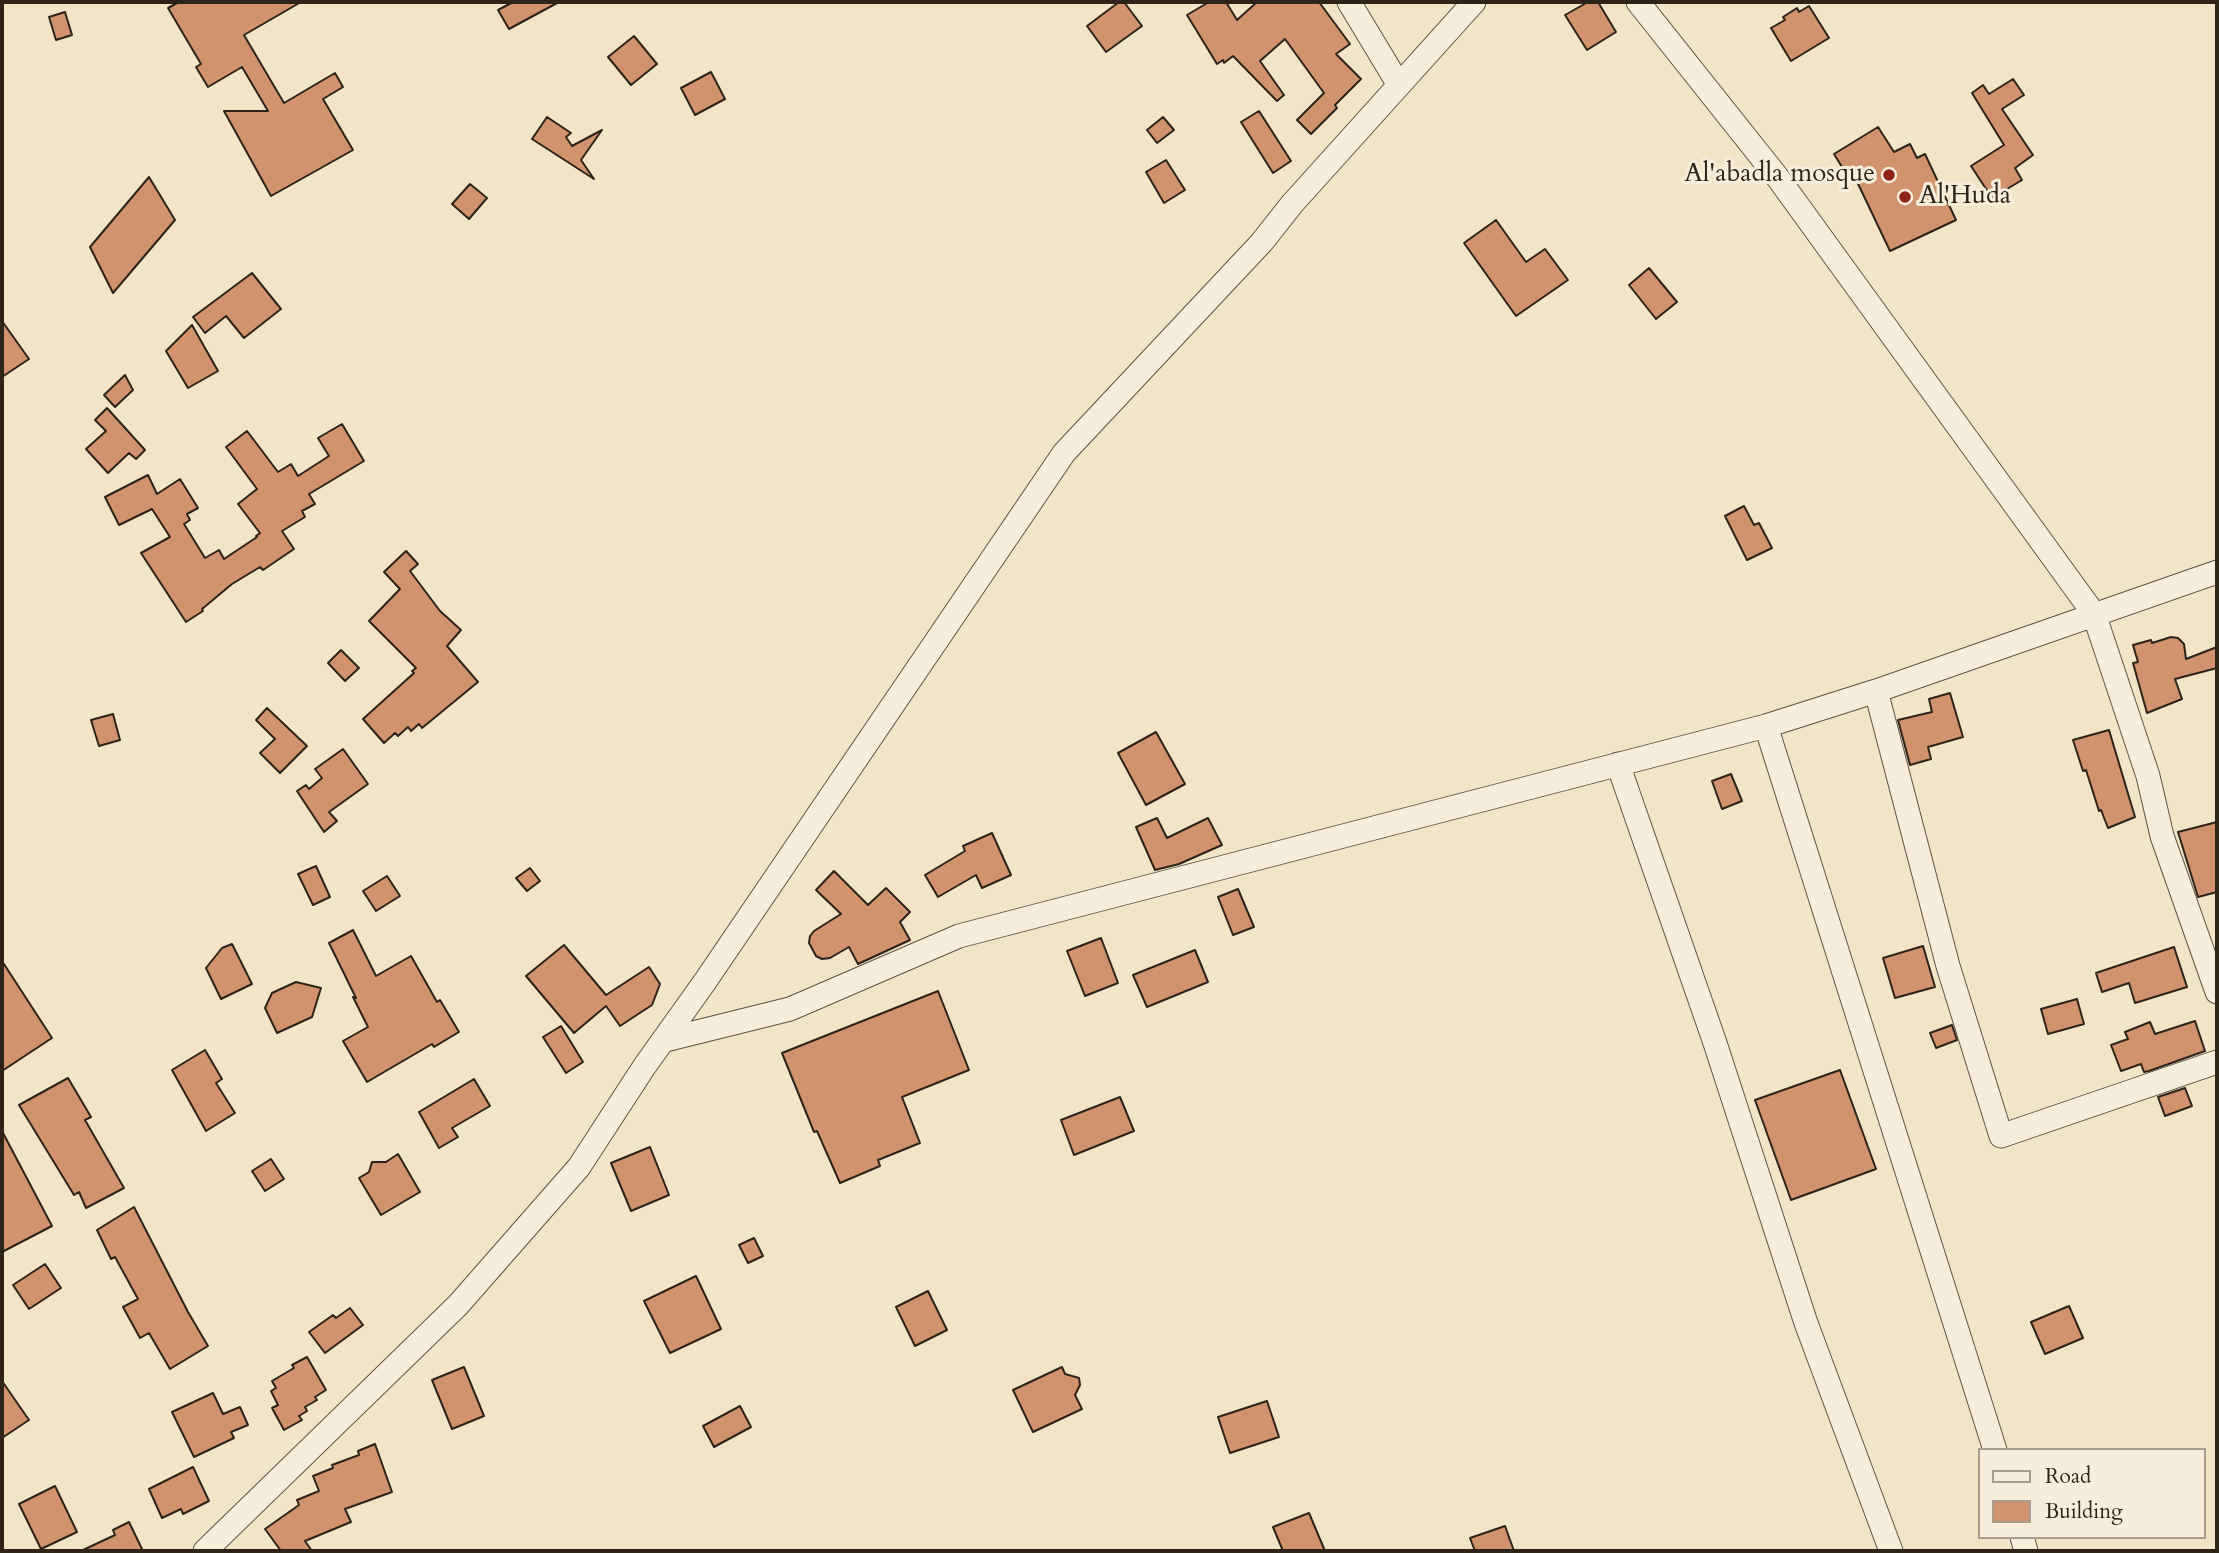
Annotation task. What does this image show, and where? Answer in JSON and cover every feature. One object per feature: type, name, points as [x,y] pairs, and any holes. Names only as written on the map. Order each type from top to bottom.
[{"type":"street","points":[[1349,2],[1399,85]]},
{"type":"street","points":[[205,1551],[458,1305],[579,1167],[1064,453],[1262,242],[1292,204],[1474,2]]},
{"type":"street","points":[[1638,2],[1778,178],[2094,614],[2148,776],[2162,836],[2217,992]]},
{"type":"street","points":[[665,1040],[790,1009],[959,936],[1766,726],[1876,691],[2217,572]]},
{"type":"street","points":[[1876,691],[1948,966],[2001,1136],[2217,1062]]},
{"type":"street","points":[[1766,726],[1994,1448]]},
{"type":"street","points":[[1618,764],[1715,1043],[1807,1323],[1891,1551]]},
{"type":"building","points":[[179,2],[301,2],[244,35],[284,103],[335,73],[343,87],[323,99],[353,150],[271,196],[224,111],[268,111],[242,67],[208,87],[196,67],[201,64],[168,8]]},
{"type":"building","points":[[513,2],[559,2],[509,29],[498,10]]},
{"type":"building","points":[[1119,2],[1124,2],[1142,26],[1106,52],[1087,26]]},
{"type":"building","points":[[1209,2],[1226,2],[1237,20],[1257,2],[1319,2],[1350,44],[1336,54],[1361,79],[1311,134],[1297,120],[1324,93],[1285,39],[1260,61],[1284,95],[1277,101],[1233,56],[1224,63],[1223,60],[1217,64],[1187,15]]},
{"type":"building","points":[[1588,2],[1598,2],[1616,32],[1587,50],[1565,15]]},
{"type":"building","points":[[1809,6],[1829,38],[1791,61],[1771,28],[1785,20],[1783,17],[1797,8],[1799,12]]},
{"type":"building","points":[[65,12],[72,35],[56,40],[49,17]]},
{"type":"building","points":[[634,36],[657,64],[631,85],[608,57]]},
{"type":"building","points":[[711,72],[725,99],[695,115],[681,88]]},
{"type":"building","points":[[2013,79],[2024,95],[2002,109],[2033,155],[2015,168],[2022,180],[1992,198],[1971,166],[2004,145],[1972,93],[1983,85],[1989,94]]},
{"type":"building","points":[[1259,111],[1291,161],[1273,173],[1241,122]]},
{"type":"building","points":[[547,117],[571,133],[566,137],[572,146],[602,130],[581,160],[594,179],[532,139]]},
{"type":"building","points":[[1163,117],[1174,130],[1157,143],[1147,130]]},
{"type":"building","name":"Al'Huda","points":[[1878,127],[1894,152],[1910,144],[1917,158],[1925,154],[1956,220],[1890,251],[1851,169],[1845,172],[1834,154]]},
{"type":"building","points":[[1166,160],[1185,190],[1164,203],[1146,172]]},
{"type":"building","points":[[149,177],[175,220],[113,293],[90,247]]},
{"type":"building","points":[[470,184],[487,198],[469,219],[452,204]]},
{"type":"building","points":[[1496,220],[1526,262],[1545,249],[1568,280],[1516,316],[1464,243]]},
{"type":"building","points":[[1649,268],[1677,302],[1656,319],[1629,285]]},
{"type":"building","points":[[252,273],[281,309],[244,338],[226,316],[205,333],[193,317]]},
{"type":"building","points":[[2,321],[29,359],[2,377]]},
{"type":"building","points":[[192,325],[218,371],[188,388],[166,351]]},
{"type":"building","points":[[125,375],[133,390],[115,407],[104,395]]},
{"type":"building","points":[[107,408],[145,450],[136,459],[129,453],[108,473],[86,449],[106,431],[95,420]]},
{"type":"building","points":[[342,424],[364,461],[309,494],[315,504],[302,511],[305,517],[282,531],[294,549],[263,570],[260,567],[232,584],[202,609],[203,611],[186,622],[141,553],[170,537],[152,509],[119,525],[105,497],[148,475],[157,494],[180,479],[198,508],[187,514],[190,520],[184,524],[205,558],[219,550],[224,559],[260,533],[238,504],[257,489],[226,447],[247,431],[278,472],[291,464],[298,476],[329,456],[318,438]]},
{"type":"building","points":[[1744,506],[1754,525],[1759,523],[1772,548],[1747,560],[1725,516]]},
{"type":"building","points":[[406,551],[418,564],[410,571],[440,611],[461,630],[447,646],[478,682],[422,728],[419,724],[411,731],[408,727],[398,736],[395,733],[384,743],[363,719],[414,673],[412,671],[416,668],[369,621],[400,589],[384,572]]},
{"type":"building","points":[[2178,638],[2184,644],[2186,659],[2217,647],[2217,668],[2175,679],[2182,699],[2147,713],[2133,663],[2138,662],[2133,645]]},
{"type":"building","points":[[341,650],[359,668],[345,681],[328,663]]},
{"type":"building","points":[[1950,693],[1963,737],[1928,747],[1931,759],[1910,765],[1898,720],[1932,712],[1929,699]]},
{"type":"building","points":[[267,708],[307,746],[280,773],[260,753],[275,739],[256,720]]},
{"type":"building","points":[[113,714],[120,740],[99,746],[91,720]]},
{"type":"building","points":[[2109,730],[2135,817],[2108,828],[2101,810],[2099,811],[2086,770],[2083,771],[2073,740]]},
{"type":"building","points":[[1156,732],[1185,784],[1146,805],[1118,753]]},
{"type":"building","points":[[343,749],[368,784],[329,812],[337,821],[324,832],[297,791],[306,785],[309,789],[322,778],[315,769]]},
{"type":"building","points":[[1731,774],[1742,801],[1722,809],[1712,781]]},
{"type":"building","points":[[1157,818],[1167,838],[1208,818],[1222,845],[1179,864],[1155,870],[1136,827]]},
{"type":"building","points":[[2217,822],[2217,892],[2198,897],[2178,832]]},
{"type":"building","points":[[992,833],[1011,875],[982,888],[976,875],[938,897],[925,875],[965,851],[963,846]]},
{"type":"building","points":[[316,866],[330,897],[313,905],[298,874]]},
{"type":"building","points":[[530,868],[540,881],[527,891],[516,878]]},
{"type":"building","points":[[834,871],[868,905],[886,888],[910,912],[900,922],[910,940],[858,964],[849,947],[830,958],[822,959],[816,956],[809,943],[810,936],[841,914],[816,890]]},
{"type":"building","points":[[387,876],[400,896],[376,911],[363,891]]},
{"type":"building","points":[[1238,889],[1254,927],[1233,935],[1218,897]]},
{"type":"building","points":[[353,930],[376,976],[411,956],[437,1002],[440,1000],[459,1032],[434,1047],[432,1044],[367,1082],[343,1041],[368,1027],[329,943]]},
{"type":"building","points":[[1101,938],[1118,983],[1085,996],[1067,951]]},
{"type":"building","points":[[232,944],[252,984],[221,999],[206,968],[222,948]]},
{"type":"building","points":[[564,945],[606,995],[649,967],[660,984],[652,1005],[620,1026],[606,1006],[574,1033],[526,976]]},
{"type":"building","points":[[1923,946],[1935,987],[1895,998],[1883,958]]},
{"type":"building","points":[[2174,947],[2187,987],[2135,1003],[2129,983],[2102,992],[2096,973]]},
{"type":"building","points":[[1195,950],[1208,982],[1147,1007],[1133,975]]},
{"type":"building","points":[[2,961],[52,1038],[2,1071]]},
{"type":"building","points":[[296,982],[321,988],[312,1017],[277,1033],[265,1008],[272,993]]},
{"type":"building","points":[[938,991],[969,1070],[902,1097],[920,1143],[878,1160],[880,1166],[840,1183],[817,1131],[814,1132],[782,1053]]},
{"type":"building","points":[[2077,999],[2084,1024],[2048,1034],[2041,1009]]},
{"type":"building","points":[[2195,1021],[2205,1051],[2149,1071],[2144,1072],[2141,1064],[2121,1071],[2111,1045],[2128,1039],[2125,1032],[2150,1022],[2155,1034]]},
{"type":"building","points":[[1952,1025],[1957,1040],[1936,1048],[1930,1033]]},
{"type":"building","points":[[561,1026],[583,1062],[566,1073],[543,1037]]},
{"type":"building","points":[[205,1050],[222,1079],[216,1083],[235,1113],[206,1131],[172,1070]]},
{"type":"building","points":[[1840,1070],[1876,1169],[1791,1200],[1755,1100]]},
{"type":"building","points":[[68,1078],[91,1117],[85,1120],[124,1188],[86,1208],[79,1192],[74,1195],[19,1105]]},
{"type":"building","points":[[474,1079],[490,1106],[452,1128],[458,1137],[439,1148],[419,1112]]},
{"type":"building","points":[[2185,1088],[2192,1106],[2165,1116],[2158,1097]]},
{"type":"building","points":[[1120,1097],[1134,1131],[1074,1155],[1061,1120]]},
{"type":"building","points":[[2,1131],[52,1226],[2,1252]]},
{"type":"building","points":[[650,1147],[669,1195],[631,1211],[611,1163]]},
{"type":"building","points":[[398,1154],[420,1192],[381,1215],[359,1178],[369,1172],[372,1162],[386,1162]]},
{"type":"building","points":[[271,1159],[284,1179],[265,1191],[252,1171]]},
{"type":"building","points":[[134,1207],[208,1346],[170,1369],[149,1333],[140,1338],[123,1307],[138,1299],[115,1257],[111,1259],[97,1230]]},
{"type":"building","points":[[754,1238],[763,1256],[748,1263],[739,1245]]},
{"type":"building","points":[[45,1264],[61,1288],[29,1309],[13,1285]]},
{"type":"building","points":[[696,1276],[721,1329],[670,1353],[644,1301]]},
{"type":"building","points":[[928,1291],[947,1330],[915,1346],[896,1307]]},
{"type":"building","points":[[2069,1306],[2083,1338],[2045,1354],[2031,1322]]},
{"type":"building","points":[[350,1308],[363,1325],[325,1353],[309,1332],[333,1315],[336,1318]]},
{"type":"building","points":[[307,1357],[326,1390],[315,1397],[317,1400],[305,1407],[307,1411],[299,1416],[302,1420],[284,1430],[272,1408],[278,1405],[271,1391],[276,1388],[272,1381]]},
{"type":"building","points":[[464,1367],[484,1416],[452,1429],[432,1380]]},
{"type":"building","points":[[1062,1367],[1065,1374],[1079,1378],[1080,1385],[1075,1395],[1082,1409],[1033,1432],[1013,1390]]},
{"type":"building","points":[[2,1381],[29,1420],[2,1438]]},
{"type":"building","points":[[213,1393],[223,1414],[240,1407],[248,1425],[231,1432],[234,1438],[194,1457],[172,1412]]},
{"type":"building","points":[[1267,1401],[1279,1437],[1230,1453],[1218,1417]]},
{"type":"building","points":[[740,1406],[751,1427],[714,1447],[703,1426]]},
{"type":"building","points":[[375,1444],[392,1492],[345,1509],[351,1522],[305,1541],[312,1551],[281,1551],[265,1529],[299,1505],[297,1500],[319,1491],[313,1476],[333,1468],[332,1465],[359,1455],[358,1451]]},
{"type":"building","points":[[193,1467],[209,1501],[183,1514],[181,1509],[162,1518],[149,1489]]},
{"type":"building","points":[[55,1486],[77,1532],[41,1549],[19,1504]]},
{"type":"building","points":[[1309,1513],[1325,1551],[1283,1551],[1273,1527]]},
{"type":"building","points":[[129,1522],[143,1551],[81,1551],[115,1535],[113,1530]]},
{"type":"building","points":[[1505,1526],[1514,1551],[1475,1551],[1470,1538]]},
{"type":"place","name":"Al'abadla mosque","points":[[1889,175]]},
{"type":"place","name":"Al'Huda","points":[[1905,197]]}]
